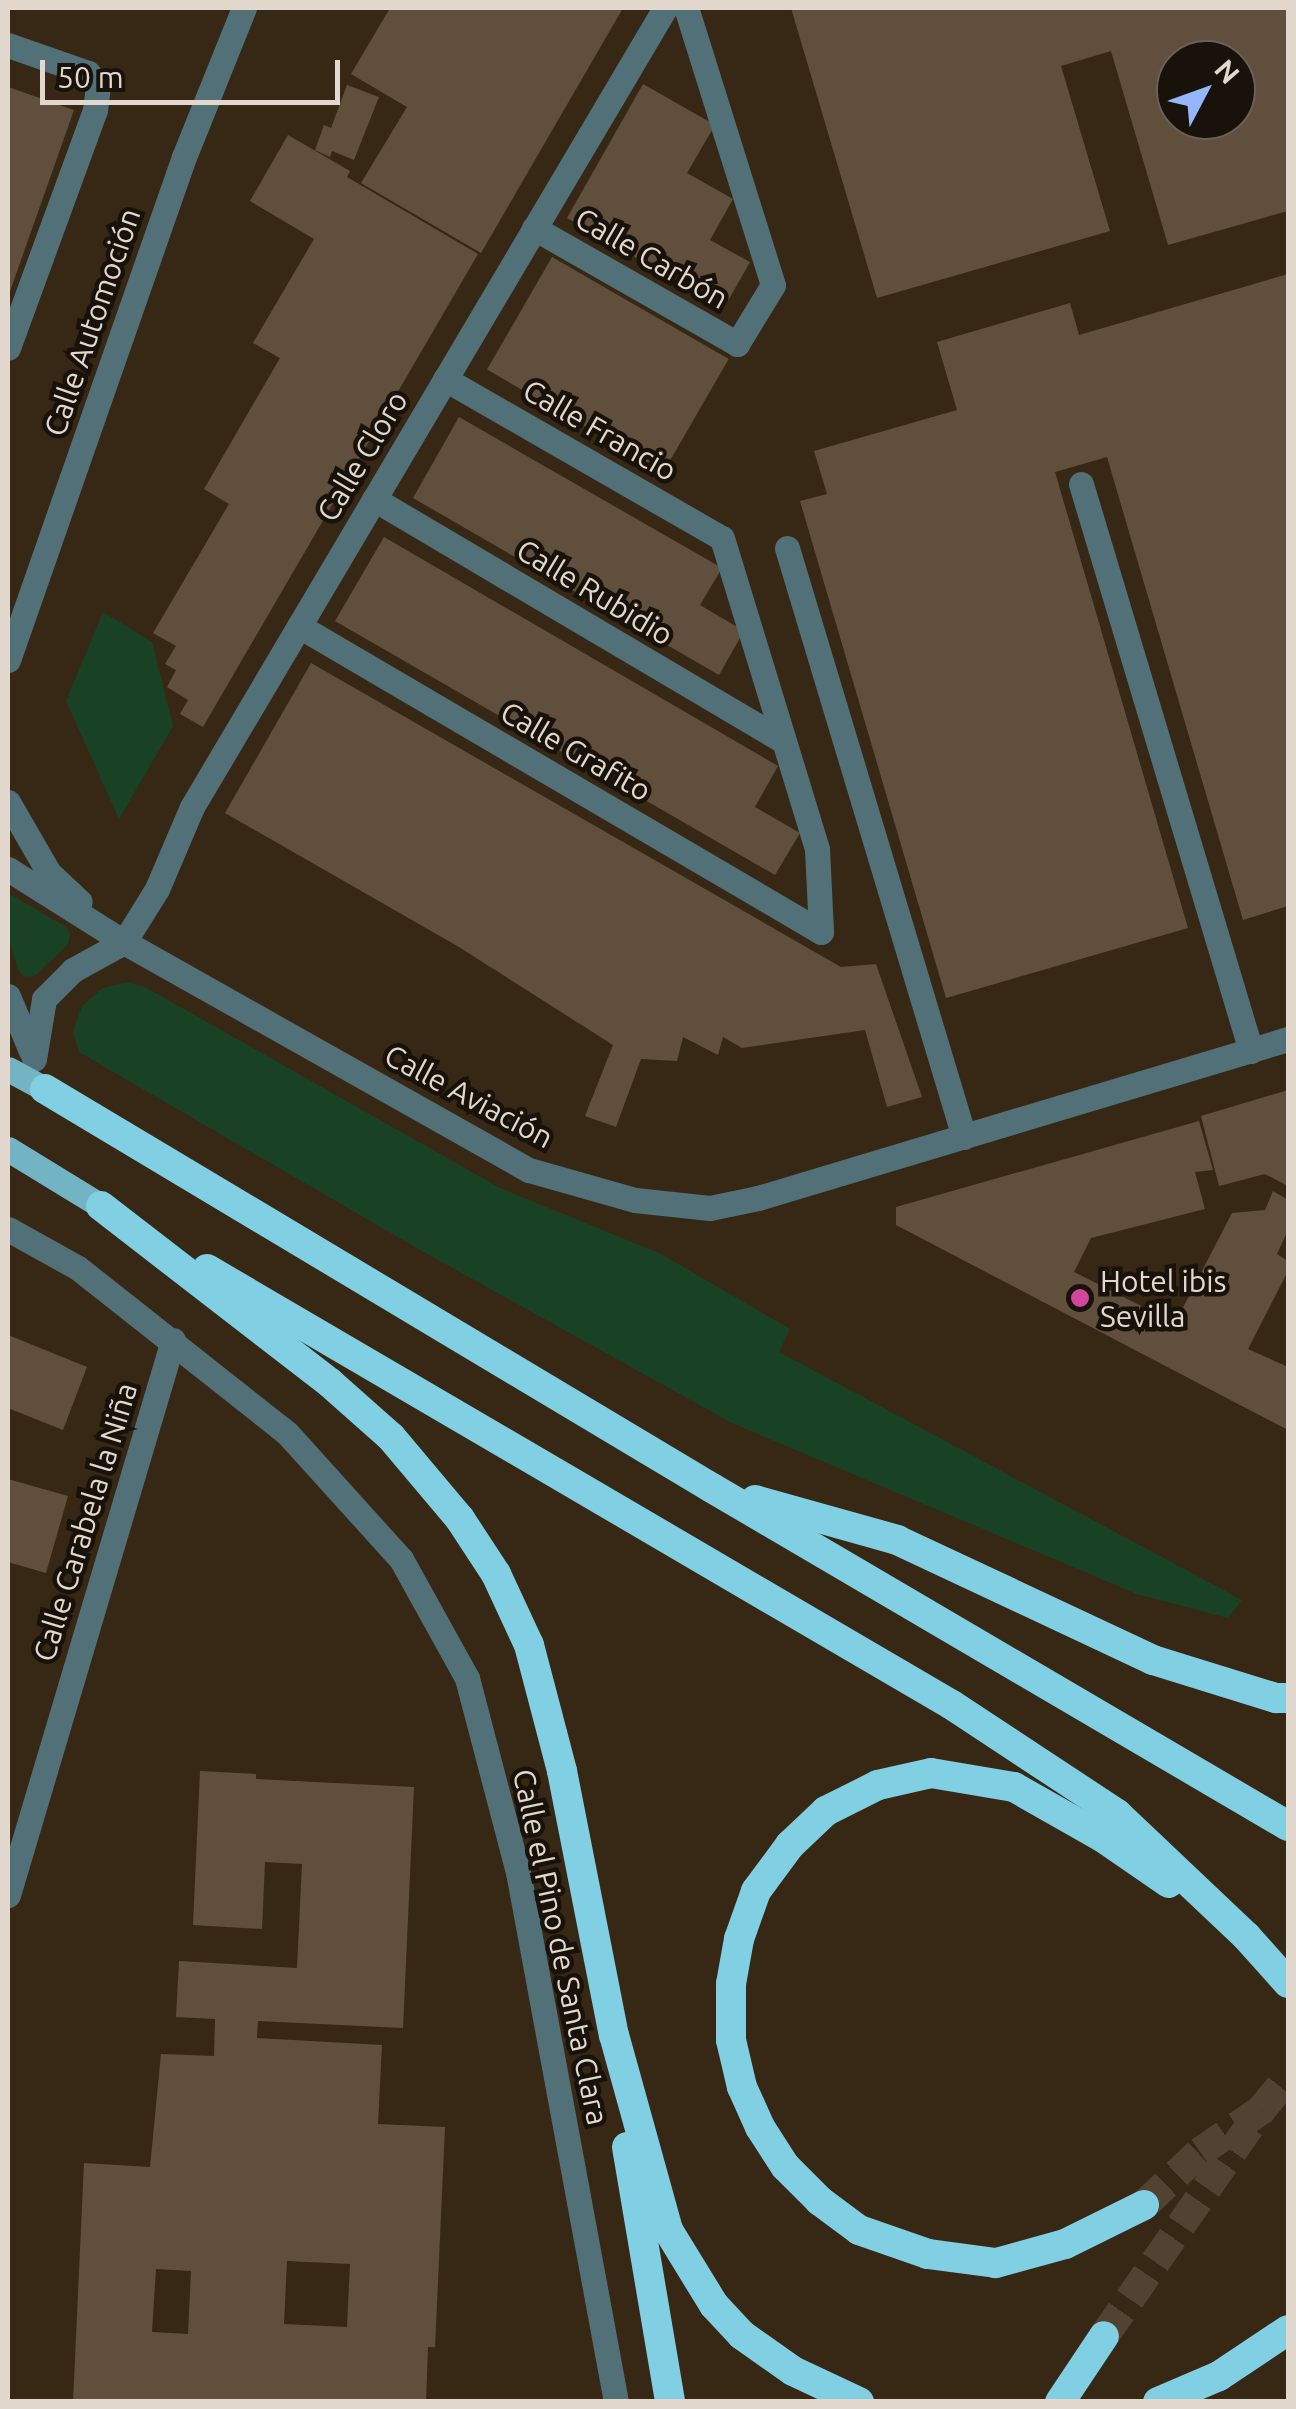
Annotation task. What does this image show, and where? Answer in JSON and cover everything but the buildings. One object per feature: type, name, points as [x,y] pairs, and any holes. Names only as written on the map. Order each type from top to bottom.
[{"type":"highway","points":[[45,1088],[712,1488],[1288,1826]]},
{"type":"highway","points":[[101,1206],[952,1705],[1118,1814],[1246,1936],[1288,1983]]},
{"type":"highway","points":[[101,1206],[330,1383],[391,1437],[460,1519],[496,1574],[529,1645],[562,1772],[614,2035],[657,2200],[686,2266],[742,2335],[819,2385],[860,2402]]},
{"type":"highway","points":[[712,1488],[897,1540],[1153,1660],[1276,1698],[1288,1698]]},
{"type":"highway","points":[[1144,2205],[1066,2244],[996,2263],[911,2248],[859,2230],[820,2202],[785,2166],[760,2128],[742,2087],[731,2040],[730,1984],[739,1939],[756,1891],[790,1845],[826,1811],[878,1785],[931,1772],[1014,1787],[1102,1837],[1246,1936]]},
{"type":"highway","points":[[614,2035],[636,2218],[670,2402]]},
{"type":"highway","points":[[1158,2402],[1219,2376],[1288,2330]]},
{"type":"highway","points":[[1060,2402],[1104,2336]]},
{"type":"main road","points":[[8,1069],[45,1088]]},
{"type":"main road","points":[[8,1149],[101,1206]]},
{"type":"street","name":"Calle Automoción","points":[[8,660],[184,157],[244,8]]},
{"type":"street","name":"Calle Cloro","points":[[124,942],[157,889],[192,807],[665,8]]},
{"type":"street","name":"Calle Carbón","points":[[534,228],[738,344],[773,285],[686,8]]},
{"type":"street","points":[[8,45],[88,73],[98,86],[95,110],[8,348]]},
{"type":"street","name":"Calle Francio","points":[[445,379],[722,538],[784,741]]},
{"type":"street","points":[[1081,484],[1251,1050]]},
{"type":"street","name":"Calle Rubidio","points":[[374,499],[784,741]]},
{"type":"street","points":[[788,548],[964,1137]]},
{"type":"street","name":"Calle Grafito","points":[[299,626],[821,932],[817,849],[784,741]]},
{"type":"street","points":[[8,802],[49,873],[124,942],[73,970],[44,999],[34,1059]]},
{"type":"street","name":"Calle Aviación","points":[[8,869],[124,942],[529,1170],[636,1200],[710,1208],[964,1137],[1288,1039]]},
{"type":"street","points":[[8,996],[45,1088]]},
{"type":"street","name":"Calle el Pino de Santa Clara","points":[[8,1229],[78,1268],[287,1432],[401,1558],[467,1678],[518,1872],[616,2402]]},
{"type":"street","name":"Calle Carabela la Niña","points":[[8,1895],[173,1340]]},
{"type":"green space","points":[[103,612],[152,642],[173,726],[119,819],[66,701]]},
{"type":"green space","points":[[10,894],[66,927],[70,935],[68,944],[35,976],[24,977],[19,971],[8,937]]},
{"type":"green space","points":[[128,982],[145,987],[500,1188],[661,1254],[790,1329],[779,1352],[1242,1600],[1228,1618],[1137,1594],[732,1423],[422,1251],[79,1052],[73,1032],[82,1006],[103,988]]},
{"type":"tunnel","points":[[1144,2205],[1200,2152],[1261,2110],[1288,2077]]},
{"type":"tunnel","points":[[1104,2336],[1261,2110]]},
{"type":"place","name":"Hotel ibis Sevilla","points":[[1080,1298]]}]
